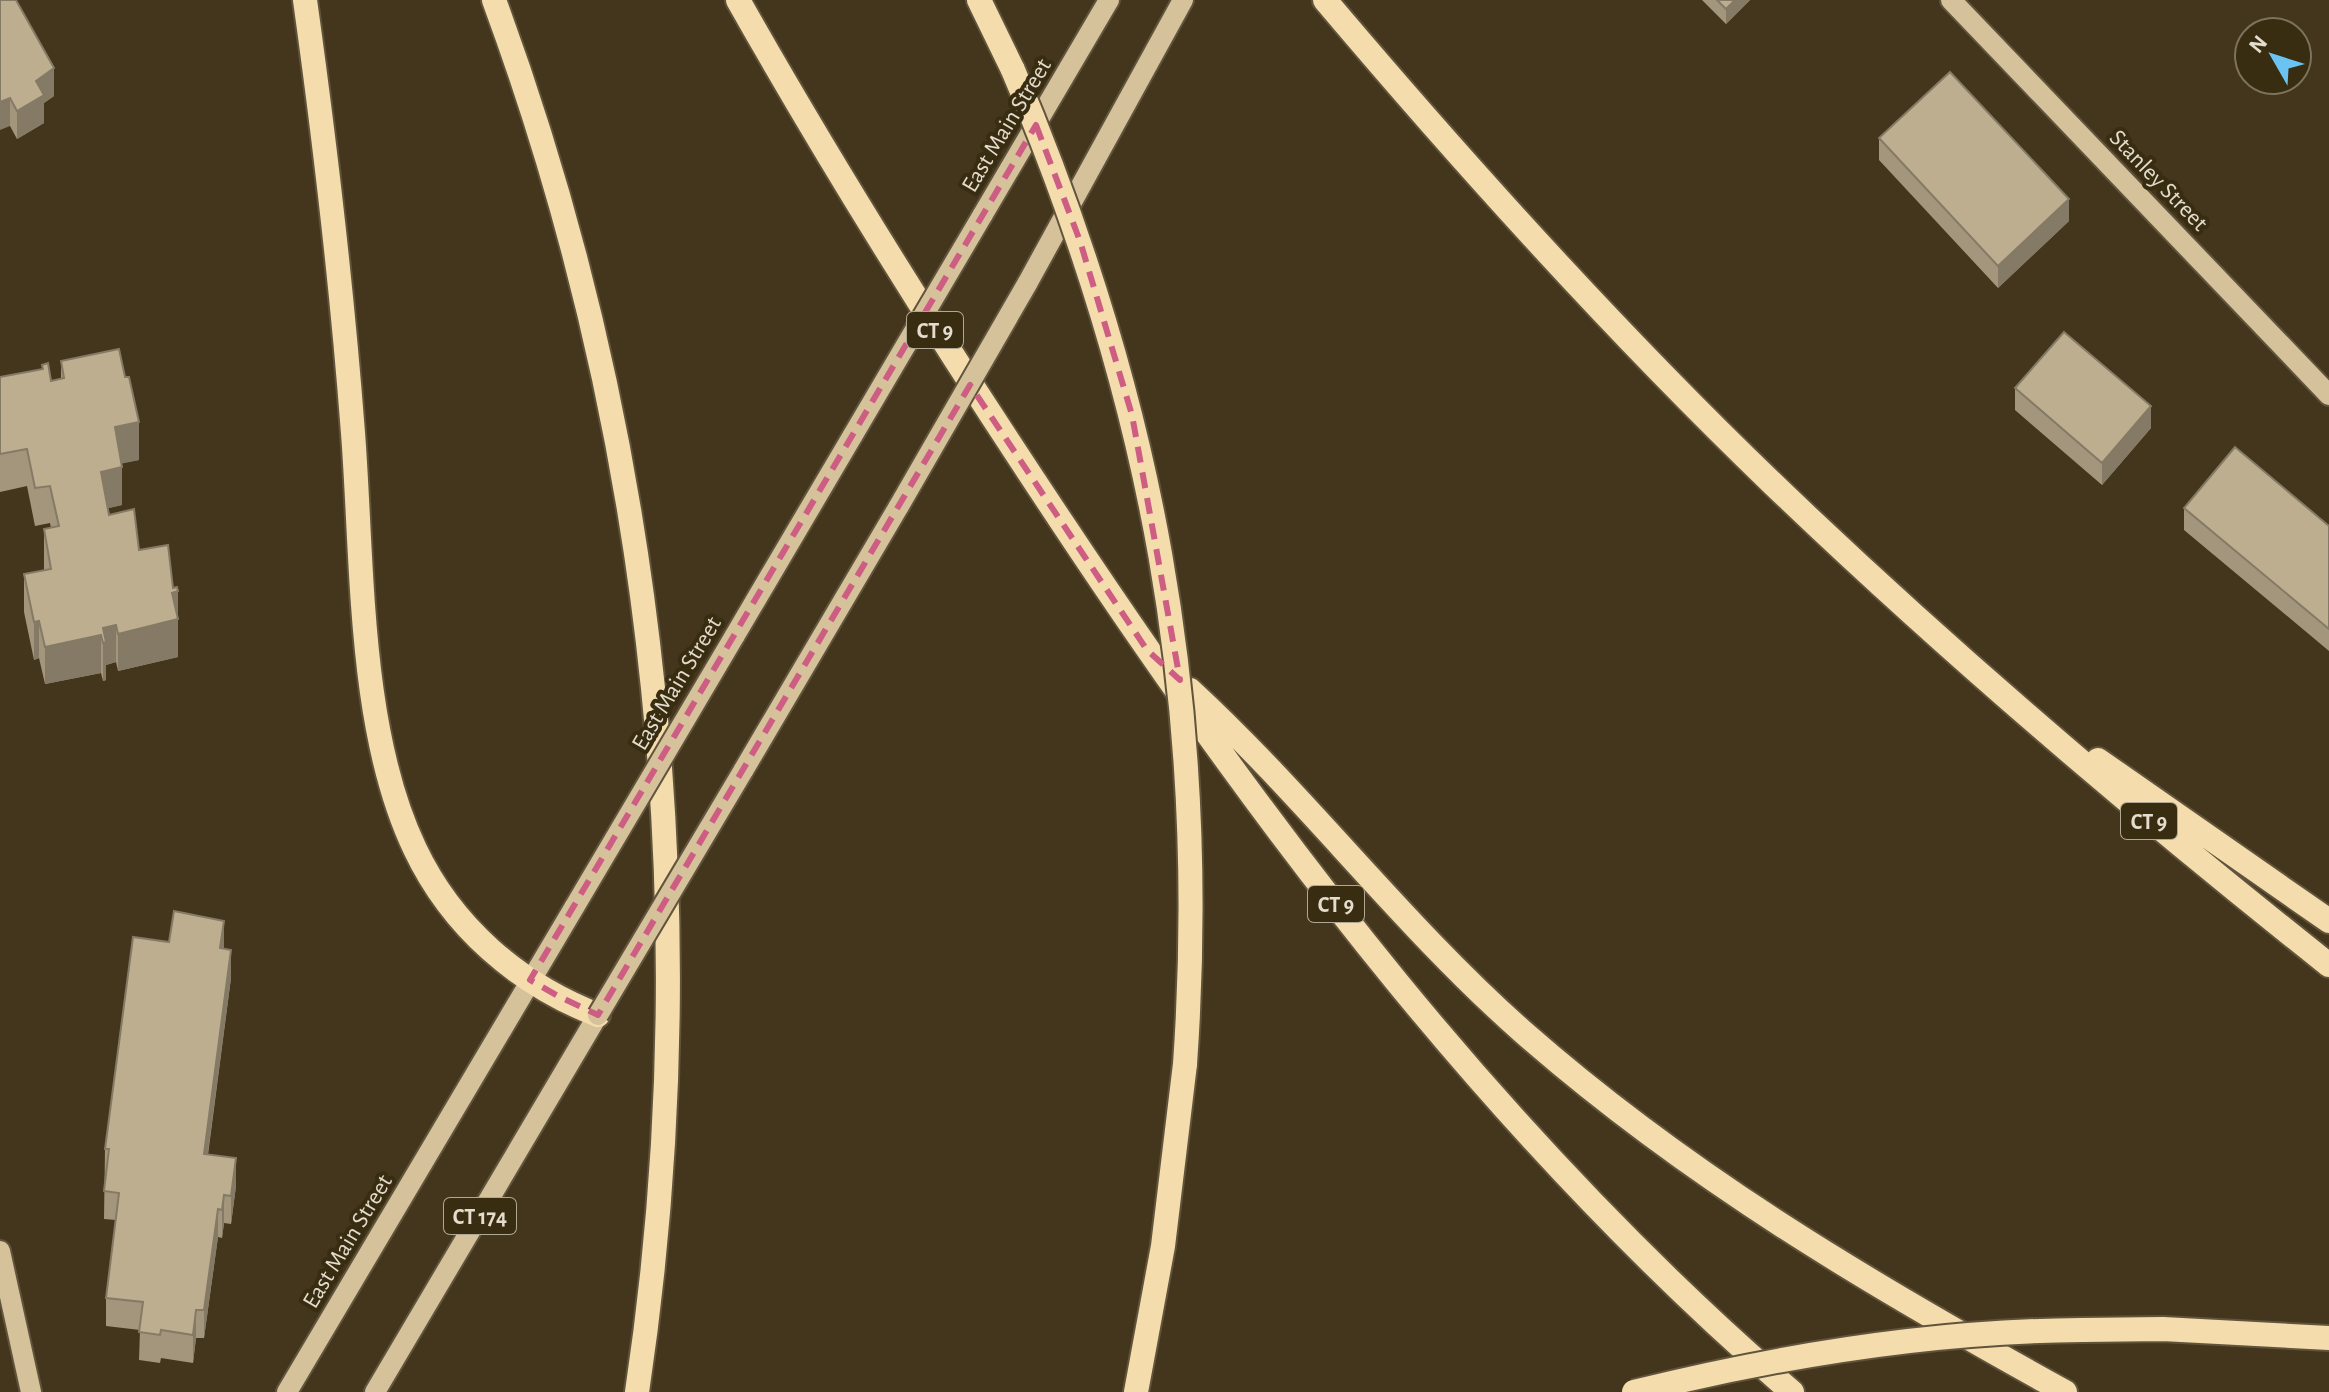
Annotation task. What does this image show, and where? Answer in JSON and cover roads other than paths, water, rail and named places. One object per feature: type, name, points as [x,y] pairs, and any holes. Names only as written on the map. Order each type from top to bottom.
[{"type":"highway","points":[[305,0],[344,334],[372,688],[384,757],[405,825],[440,894],[476,937],[530,980],[590,1012]]},
{"type":"highway","points":[[494,0],[554,184],[594,337],[629,516],[656,714],[668,886],[665,1107],[660,1201],[637,1392]]},
{"type":"highway","name":"CT 9","points":[[738,0],[890,258],[1147,650],[1281,834],[1458,1055],[1604,1214],[1677,1287],[1792,1392]]},
{"type":"highway","points":[[979,0],[1013,70],[1071,217],[1107,322],[1158,534],[1176,645],[1186,759],[1192,929],[1185,1064],[1163,1246],[1136,1392]]},
{"type":"highway","name":"CT 9","points":[[1325,0],[1479,178],[1684,396],[1834,542],[1975,671],[2140,814],[2329,965]]},
{"type":"highway","points":[[1147,650],[1246,746],[1420,935],[1593,1092],[1666,1149],[1777,1225],[1930,1318],[2065,1392]]},
{"type":"highway","points":[[1975,671],[2329,921]]},
{"type":"highway","points":[[1634,1392],[1742,1368],[1856,1349],[1963,1336],[2163,1329],[2329,1338]]},
{"type":"main road","name":"East Main Street","points":[[287,1392],[1109,0]]},
{"type":"main road","name":"CT 174","points":[[375,1392],[584,1040],[590,1012],[743,771],[899,506],[1027,284],[1183,0]]},
{"type":"main road","name":"Stanley Street","points":[[1951,0],[2329,395]]},
{"type":"main road","points":[[0,1251],[31,1392]]}]
